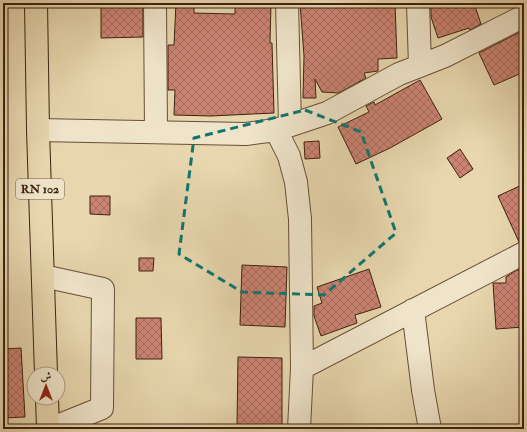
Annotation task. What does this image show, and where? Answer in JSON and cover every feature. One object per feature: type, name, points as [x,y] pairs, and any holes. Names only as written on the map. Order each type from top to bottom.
[{"type":"main road","name":"RN 102","points":[[36,3],[38,130],[46,366]]},
{"type":"main road","points":[[48,406],[49,429]]},
{"type":"street","points":[[155,3],[156,132]]},
{"type":"street","points":[[287,3],[283,128],[296,182],[300,219],[302,368],[299,429]]},
{"type":"street","points":[[418,3],[420,66]]},
{"type":"street","points":[[38,130],[246,134],[283,128],[327,113],[399,74],[445,56],[524,16]]},
{"type":"street","points":[[302,368],[524,253]]},
{"type":"street","points":[[43,276],[103,289],[102,408],[49,429]]},
{"type":"street","points":[[413,310],[423,390],[430,429]]},
{"type":"highlighted area","points":[[305,110],[361,132],[396,233],[324,295],[242,292],[179,254],[194,138]]},
{"type":"building","points":[[101,3],[143,3],[143,37],[101,38]]},
{"type":"building","points":[[176,3],[194,3],[194,13],[235,14],[235,3],[271,3],[270,43],[272,43],[274,113],[211,116],[174,115],[175,90],[168,90],[168,45],[174,45]]},
{"type":"building","points":[[300,3],[395,3],[397,58],[378,59],[378,71],[364,73],[366,78],[339,93],[322,92],[315,79],[316,98],[303,98],[304,56]]},
{"type":"building","points":[[431,3],[474,3],[481,24],[470,30],[469,28],[438,38],[431,17]]},
{"type":"building","points":[[524,30],[524,72],[494,85],[479,53]]},
{"type":"building","points":[[420,80],[442,119],[390,148],[356,164],[338,127],[369,112],[366,106],[374,102],[375,105]]},
{"type":"building","points":[[319,141],[320,158],[305,159],[304,142]]},
{"type":"building","points":[[460,149],[473,169],[460,178],[447,158]]},
{"type":"building","points":[[524,184],[524,241],[519,242],[498,196]]},
{"type":"building","points":[[90,196],[110,196],[110,215],[90,214]]},
{"type":"building","points":[[139,258],[154,258],[153,271],[139,271]]},
{"type":"building","points":[[242,265],[287,267],[285,327],[240,325]]},
{"type":"building","points":[[369,269],[381,307],[355,315],[357,323],[321,336],[314,316],[314,306],[322,303],[317,287]]},
{"type":"building","points":[[517,270],[524,270],[524,327],[496,329],[493,283],[506,283],[506,277]]},
{"type":"building","points":[[136,318],[161,318],[162,359],[136,359]]},
{"type":"building","points":[[21,348],[25,417],[3,418],[3,349]]},
{"type":"building","points":[[238,357],[282,358],[282,425],[237,425]]}]
